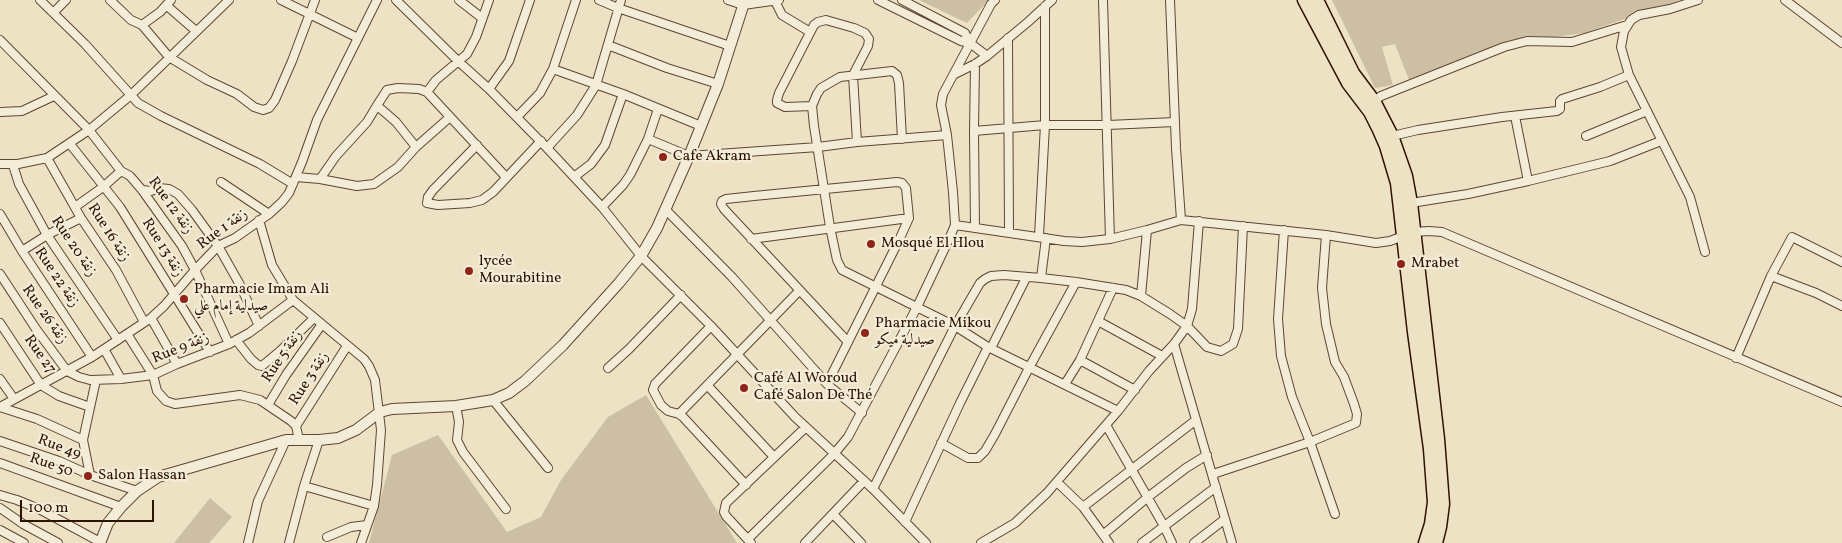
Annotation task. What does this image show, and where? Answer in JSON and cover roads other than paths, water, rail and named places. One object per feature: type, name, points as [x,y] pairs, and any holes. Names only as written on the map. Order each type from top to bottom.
[{"type":"main road","points":[[1304,0],[1348,83],[1370,112],[1386,146],[1397,183],[1409,234],[1432,372],[1443,504],[1440,532],[1436,543]]},
{"type":"main road","points":[[1317,0],[1353,73],[1374,101],[1392,136],[1400,158],[1411,202],[1409,234],[1414,332],[1430,449],[1434,502],[1431,524],[1425,543]]},
{"type":"street","points":[[40,0],[54,12],[138,103],[148,110],[294,181],[320,179],[357,186],[374,184],[398,167],[416,147],[450,117]]},
{"type":"street","points":[[54,12],[66,0]]},
{"type":"street","points":[[110,0],[131,20],[142,25],[169,57],[207,80],[237,94],[254,107],[266,109],[275,100],[315,0]]},
{"type":"street","points":[[0,164],[13,164],[47,158],[70,144],[131,95],[229,0]]},
{"type":"street","points":[[281,0],[358,38]]},
{"type":"street","name":"Rue 1 زنقة","points":[[0,407],[92,357],[148,320],[175,295],[218,246],[235,238],[269,214],[282,202],[294,181],[317,120],[377,0]]},
{"type":"street","points":[[396,0],[458,62],[490,89],[541,141],[602,207],[641,256],[738,354],[805,428],[873,488],[926,543]]},
{"type":"street","points":[[459,0],[482,18]]},
{"type":"street","points":[[427,92],[436,80],[467,54],[489,0]]},
{"type":"street","points":[[490,89],[509,62],[530,0]]},
{"type":"street","points":[[517,117],[540,93],[554,69],[576,0]]},
{"type":"street","points":[[599,0],[730,46]]},
{"type":"street","points":[[547,148],[577,115],[596,85],[622,0]]},
{"type":"street","points":[[728,0],[744,2],[777,1],[782,15],[810,32]]},
{"type":"street","points":[[878,0],[961,41],[970,43],[987,56]]},
{"type":"street","points":[[902,0],[965,33],[970,43]]},
{"type":"street","points":[[805,428],[726,503],[724,512],[749,541],[834,454],[848,437],[917,307],[955,225],[947,135],[941,104],[943,94],[991,4],[995,0]]},
{"type":"street","points":[[954,74],[987,56],[1052,0]]},
{"type":"street","points":[[1103,0],[1110,239]]},
{"type":"street","points":[[1170,0],[1181,220]]},
{"type":"street","points":[[1698,0],[1670,9],[1639,15],[1630,20],[1624,31],[1621,47],[1629,75],[1690,197],[1705,252]]},
{"type":"street","points":[[1785,0],[1842,42]]},
{"type":"street","points":[[0,495],[39,509],[102,542],[108,523],[120,507],[158,477],[286,440],[319,440],[346,435],[380,412],[403,408],[456,406],[493,400],[509,393],[537,372],[583,324],[641,256],[657,228],[689,156],[718,84],[744,2]]},
{"type":"street","points":[[142,25],[169,3],[196,31]]},
{"type":"street","points":[[1041,278],[1045,125],[1045,6]]},
{"type":"street","points":[[812,106],[785,107],[777,103],[779,93],[810,32],[818,22],[826,20],[865,33],[869,39],[868,46],[853,75],[857,142]]},
{"type":"street","points":[[1374,101],[1381,96],[1504,47],[1527,41],[1572,42],[1627,25]]},
{"type":"street","points":[[1008,38],[1009,232]]},
{"type":"street","name":"Rue 12 زنقة","points":[[0,40],[89,130],[121,170],[130,176],[142,190],[182,246],[232,342],[251,360],[258,366],[262,366],[314,318]]},
{"type":"street","points":[[608,45],[667,68],[718,84]]},
{"type":"street","points":[[975,64],[975,227]]},
{"type":"street","points":[[554,69],[623,94],[701,126]]},
{"type":"street","points":[[902,139],[901,106],[897,75],[889,70],[853,75],[833,80],[821,88],[812,106],[830,227],[837,260],[842,270],[955,326],[990,347],[1118,411]]},
{"type":"street","points":[[1392,136],[1418,130],[1557,111],[1560,109],[1560,101],[1562,99],[1600,87],[1629,75]]},
{"type":"street","points":[[320,179],[336,156],[367,122],[387,90],[398,88],[419,89],[427,92],[506,177]]},
{"type":"street","points":[[574,177],[591,164],[605,145],[623,94]]},
{"type":"street","points":[[0,112],[22,111],[54,96]]},
{"type":"street","points":[[376,107],[396,122],[416,147]]},
{"type":"street","points":[[602,207],[623,186],[630,175],[648,139],[658,109]]},
{"type":"street","points":[[1586,136],[1647,111]]},
{"type":"street","points":[[1515,116],[1528,181]]},
{"type":"street","points":[[974,131],[1045,125],[1175,122]]},
{"type":"street","points":[[648,139],[689,156],[947,135]]},
{"type":"street","points":[[477,145],[433,190],[426,203],[438,205],[476,202],[487,197],[541,141]]},
{"type":"street","points":[[1411,202],[1468,194],[1610,161],[1661,141]]},
{"type":"street","name":"Rue 13 زنقة","points":[[70,144],[120,207],[210,352]]},
{"type":"street","name":"Rue 16 زنقة","points":[[47,158],[81,218],[178,364]]},
{"type":"street","name":"Rue 20 زنقة","points":[[13,164],[18,184],[46,236],[118,340]]},
{"type":"street","points":[[75,207],[103,187],[121,170]]},
{"type":"street","points":[[221,182],[269,214]]},
{"type":"street","points":[[827,384],[848,342],[875,287],[900,238],[909,218],[906,188],[902,183],[825,189],[723,201],[721,204],[724,209],[848,342]]},
{"type":"street","points":[[142,190],[151,191],[170,188],[192,210],[218,246],[239,283],[259,326]]},
{"type":"street","points":[[665,208],[715,258],[827,384],[862,413]]},
{"type":"street","name":"Rue 22 زنقة","points":[[0,214],[22,251],[92,357]]},
{"type":"street","points":[[22,251],[81,218]]},
{"type":"street","points":[[751,239],[909,218]]},
{"type":"street","points":[[259,220],[272,265],[293,300],[364,359],[375,380],[380,412],[381,438],[378,486],[374,506],[361,543]]},
{"type":"street","points":[[955,225],[1082,242],[1110,239],[1181,220],[1284,230],[1376,242],[1390,241],[1409,234],[1429,231],[1442,232],[1842,402]]},
{"type":"street","points":[[981,543],[1000,534],[1047,493],[1118,411],[1187,326],[1192,309],[1199,221]]},
{"type":"street","points":[[873,488],[955,326],[980,284],[985,279],[991,276],[1004,275],[1076,282],[1126,290],[1141,296],[1187,326],[1201,341],[1212,349],[1221,351],[1233,344],[1239,317],[1243,226]]},
{"type":"street","points":[[1141,296],[1146,230]]},
{"type":"street","points":[[1284,230],[1278,338],[1281,356],[1292,397],[1335,514]]},
{"type":"street","points":[[1212,474],[1310,442],[1356,423],[1357,418],[1348,388],[1335,362],[1326,324],[1322,288],[1326,235]]},
{"type":"street","points":[[1736,358],[1771,276],[1792,237],[1842,262]]},
{"type":"street","name":"Rue 26 زنقة","points":[[0,274],[36,329],[67,370]]},
{"type":"street","points":[[1771,276],[1816,293],[1842,306]]},
{"type":"street","points":[[906,522],[941,443],[1026,278]]},
{"type":"street","points":[[941,443],[968,458],[973,459],[981,455],[995,434],[1076,282]]},
{"type":"street","points":[[1065,384],[1080,360],[1113,288]]},
{"type":"street","points":[[679,414],[799,291]]},
{"type":"street","points":[[608,368],[630,349],[681,295]]},
{"type":"street","name":"Rue 9 زنقة","points":[[67,370],[85,379],[96,380],[153,375],[232,342],[259,326],[293,300]]},
{"type":"street","points":[[1098,321],[1162,356]]},
{"type":"street","name":"Rue 27","points":[[0,323],[41,385],[59,396],[90,407]]},
{"type":"street","name":"Rue 5 زنقة","points":[[268,406],[286,375],[322,324]]},
{"type":"street","points":[[711,326],[653,387],[661,405],[668,411],[679,414],[746,485]]},
{"type":"street","points":[[127,334],[153,375],[157,391],[166,401],[175,404],[240,395],[260,400],[296,426],[299,440]]},
{"type":"street","points":[[1174,344],[1232,543]]},
{"type":"street","name":"Rue 3 زنقة","points":[[296,426],[348,346]]},
{"type":"street","points":[[104,348],[121,379]]},
{"type":"street","points":[[1080,360],[1134,390]]},
{"type":"street","points":[[0,379],[14,399]]},
{"type":"street","points":[[90,475],[84,440],[96,380]]},
{"type":"street","points":[[708,386],[774,457]]},
{"type":"street","points":[[493,400],[548,468]]},
{"type":"street","points":[[456,406],[459,422],[457,440],[463,452],[506,509]]},
{"type":"street","points":[[0,407],[37,419],[84,440]]},
{"type":"street","points":[[1083,507],[1196,420]]},
{"type":"street","points":[[1106,425],[1148,497],[1172,543]]},
{"type":"street","points":[[248,543],[258,501],[286,440]]},
{"type":"street","points":[[289,543],[304,486],[319,440]]},
{"type":"street","name":"Rue 49","points":[[0,441],[60,461],[90,475],[137,492]]},
{"type":"street","points":[[1104,534],[1148,497],[1186,468],[1207,455]]},
{"type":"street","name":"Rue 50","points":[[0,463],[120,507]]},
{"type":"street","points":[[807,542],[864,481]]},
{"type":"street","points":[[1057,482],[1083,507],[1109,543]]},
{"type":"street","points":[[304,486],[374,506]]},
{"type":"street","points":[[1142,543],[1216,487]]},
{"type":"street","points":[[0,508],[23,524],[58,543]]},
{"type":"street","points":[[833,514],[861,543]]},
{"type":"street","points":[[1194,543],[1225,520]]},
{"type":"street","points":[[327,537],[351,527],[367,525]]},
{"type":"street","points":[[0,530],[24,543]]},
{"type":"place","name":"Cafe Akram","points":[[663,157]]},
{"type":"place","name":"Mosqué El Hlou","points":[[871,244]]},
{"type":"place","name":"Mrabet","points":[[1401,264]]},
{"type":"place","name":"lycée Mourabitine","points":[[469,271]]},
{"type":"place","name":"Pharmacie Imam Ali صيدلية إمام علي","points":[[184,299]]},
{"type":"place","name":"Pharmacie Mikou صيدلية ميكو","points":[[865,333]]},
{"type":"place","name":"Café Al Woroud Café Salon De Thé","points":[[744,388]]},
{"type":"place","name":"Salon Hassan","points":[[88,476]]}]
